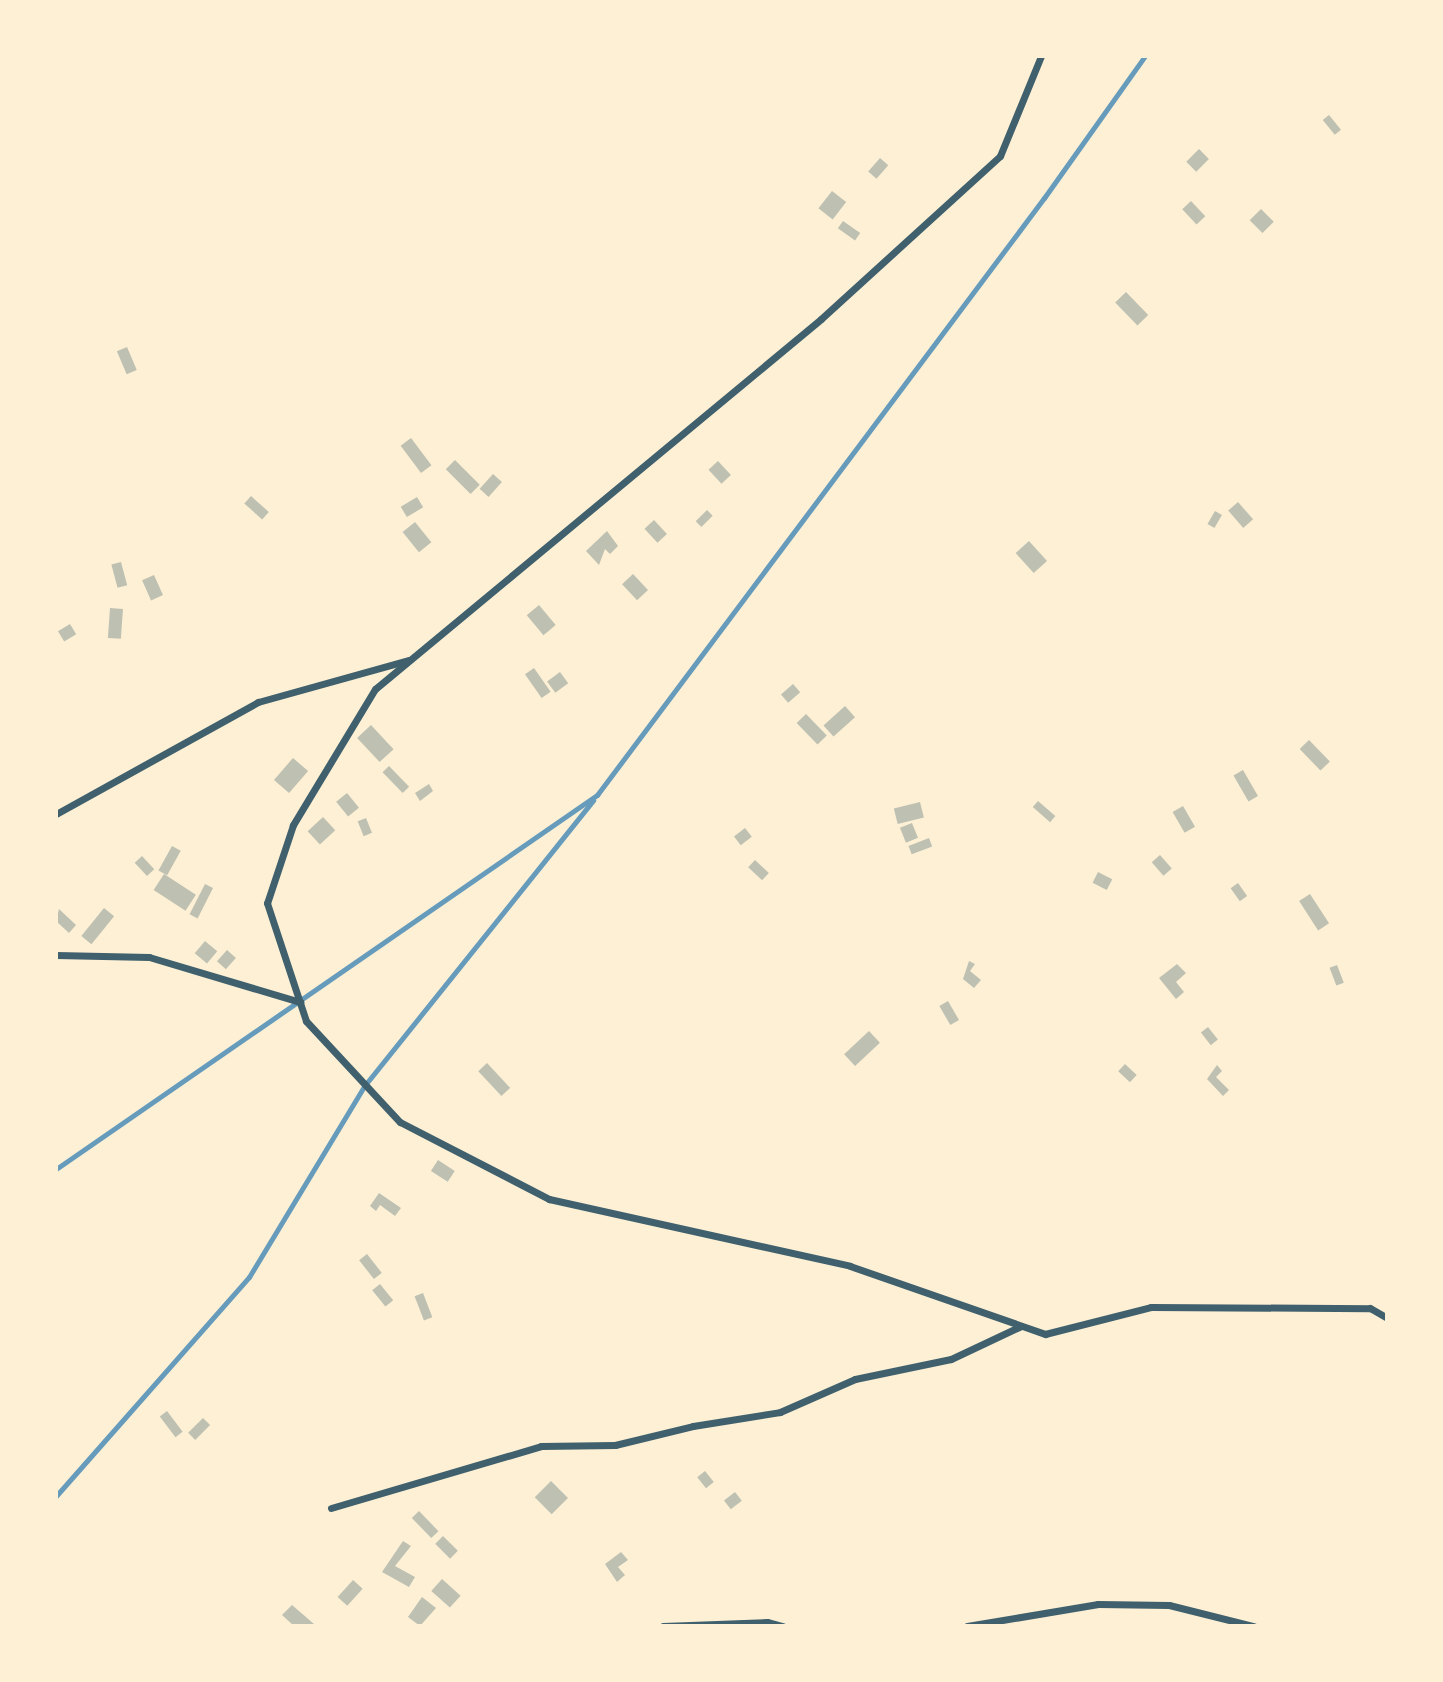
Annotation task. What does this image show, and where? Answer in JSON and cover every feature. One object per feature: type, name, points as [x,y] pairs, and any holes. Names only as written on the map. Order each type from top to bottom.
[{"type":"street","points":[[1041,56],[1000,156],[821,319],[375,689],[293,825],[267,903],[306,1021],[400,1122],[548,1199],[850,1266],[1045,1334],[1151,1307],[1370,1308],[1387,1318]]},
{"type":"street","points":[[56,814],[258,702],[412,659]]},
{"type":"street","points":[[56,956],[149,957],[300,1002]]},
{"type":"street","points":[[331,1508],[541,1446],[615,1445],[693,1426],[780,1412],[855,1379],[951,1359],[1022,1326]]},
{"type":"street","points":[[967,1626],[1098,1604],[1169,1605],[1253,1626]]},
{"type":"street","points":[[663,1626],[767,1622],[782,1626]]},
{"type":"building","points":[[1329,115],[1341,130],[1335,135],[1323,120]]},
{"type":"building","points":[[1199,149],[1209,159],[1196,172],[1186,162]]},
{"type":"building","points":[[880,158],[888,165],[876,179],[868,172]]},
{"type":"building","points":[[832,191],[846,202],[833,219],[818,208]]},
{"type":"building","points":[[1191,201],[1205,216],[1197,225],[1182,209]]},
{"type":"building","points":[[1261,209],[1274,222],[1262,233],[1250,220]]},
{"type":"building","points":[[843,221],[860,233],[855,240],[838,228]]},
{"type":"building","points":[[1126,292],[1148,315],[1137,325],[1115,302]]},
{"type":"building","points":[[127,347],[137,370],[127,374],[117,351]]},
{"type":"building","points":[[411,438],[431,465],[421,473],[401,446]]},
{"type":"building","points":[[455,460],[480,485],[471,494],[446,469]]},
{"type":"building","points":[[718,461],[731,475],[721,484],[708,470]]},
{"type":"building","points":[[493,474],[502,482],[489,497],[480,489]]},
{"type":"building","points":[[251,496],[269,512],[262,519],[244,503]]},
{"type":"building","points":[[417,497],[423,507],[407,517],[401,507]]},
{"type":"building","points":[[1238,502],[1253,519],[1243,528],[1228,511]]},
{"type":"building","points":[[707,510],[713,516],[701,527],[696,521]]},
{"type":"building","points":[[1215,511],[1222,515],[1214,528],[1208,524]]},
{"type":"building","points":[[654,520],[667,534],[657,543],[644,529]]},
{"type":"building","points":[[415,522],[431,542],[419,552],[403,532]]},
{"type":"building","points":[[607,531],[618,546],[610,554],[605,549],[599,565],[586,551]]},
{"type":"building","points":[[1029,541],[1047,561],[1034,573],[1016,553]]},
{"type":"building","points":[[121,562],[127,585],[118,588],[111,565]]},
{"type":"building","points":[[633,574],[648,590],[637,600],[622,584]]},
{"type":"building","points":[[154,575],[163,595],[151,600],[142,580]]},
{"type":"building","points":[[539,605],[556,625],[543,635],[527,615]]},
{"type":"building","points":[[110,608],[123,609],[121,639],[108,638]]},
{"type":"building","points":[[70,624],[76,634],[64,641],[58,631]]},
{"type":"building","points":[[534,668],[551,692],[542,698],[525,674]]},
{"type":"building","points":[[560,672],[568,683],[555,693],[547,681]]},
{"type":"building","points":[[793,684],[800,692],[788,703],[781,694]]},
{"type":"building","points":[[845,706],[855,717],[833,737],[823,725]]},
{"type":"building","points":[[806,714],[827,736],[817,745],[797,723]]},
{"type":"building","points":[[371,725],[394,749],[380,762],[357,738]]},
{"type":"building","points":[[1309,740],[1330,762],[1320,771],[1300,749]]},
{"type":"building","points":[[293,758],[308,771],[289,793],[274,780]]},
{"type":"building","points":[[389,766],[409,787],[403,793],[383,772]]},
{"type":"building","points":[[1243,770],[1258,796],[1248,801],[1233,775]]},
{"type":"building","points":[[429,784],[433,791],[420,801],[415,793]]},
{"type":"building","points":[[347,793],[359,808],[348,817],[336,802]]},
{"type":"building","points":[[1038,801],[1055,816],[1050,822],[1033,807]]},
{"type":"building","points":[[920,802],[924,818],[898,824],[894,809]]},
{"type":"building","points":[[1183,806],[1195,827],[1185,833],[1173,812]]},
{"type":"building","points":[[323,817],[335,830],[320,844],[308,831]]},
{"type":"building","points":[[366,818],[372,833],[364,836],[358,821]]},
{"type":"building","points":[[912,823],[918,838],[906,843],[900,828]]},
{"type":"building","points":[[745,828],[752,837],[741,845],[734,837]]},
{"type":"building","points":[[929,838],[932,846],[912,854],[908,846]]},
{"type":"building","points":[[172,846],[181,851],[167,875],[158,870]]},
{"type":"building","points":[[1160,855],[1172,869],[1164,876],[1152,862]]},
{"type":"building","points":[[142,856],[154,869],[147,876],[135,863]]},
{"type":"building","points":[[755,860],[769,873],[762,880],[748,867]]},
{"type":"building","points":[[1098,872],[1112,879],[1107,890],[1093,883]]},
{"type":"building","points":[[164,874],[196,895],[186,911],[154,890]]},
{"type":"building","points":[[1238,883],[1247,896],[1240,901],[1231,888]]},
{"type":"building","points":[[205,884],[213,888],[198,918],[190,914]]},
{"type":"building","points":[[1310,894],[1329,923],[1318,930],[1299,901]]},
{"type":"building","points":[[104,908],[114,916],[91,944],[81,936]]},
{"type":"building","points":[[59,909],[76,925],[69,933],[56,921]]},
{"type":"building","points":[[205,941],[217,951],[207,964],[195,953]]},
{"type":"building","points":[[227,950],[236,958],[226,969],[217,961]]},
{"type":"building","points":[[969,961],[975,964],[970,971],[981,980],[974,988],[963,979]]},
{"type":"building","points":[[1177,964],[1186,973],[1176,982],[1184,992],[1176,999],[1159,978]]},
{"type":"building","points":[[1337,965],[1344,983],[1336,986],[1330,968]]},
{"type":"building","points":[[948,1001],[959,1020],[950,1025],[939,1006]]},
{"type":"building","points":[[1208,1027],[1218,1040],[1211,1045],[1201,1033]]},
{"type":"building","points":[[869,1031],[880,1043],[855,1066],[844,1054]]},
{"type":"building","points":[[487,1063],[510,1088],[501,1096],[478,1071]]},
{"type":"building","points":[[1125,1064],[1137,1075],[1130,1082],[1118,1071]]},
{"type":"building","points":[[1217,1065],[1222,1071],[1216,1077],[1229,1090],[1223,1096],[1207,1079]]},
{"type":"building","points":[[438,1160],[455,1171],[448,1182],[431,1171]]},
{"type":"building","points":[[379,1193],[401,1208],[395,1216],[380,1205],[376,1211],[370,1206]]},
{"type":"building","points":[[367,1254],[382,1273],[374,1279],[359,1260]]},
{"type":"building","points":[[380,1284],[393,1300],[385,1307],[372,1290]]},
{"type":"building","points":[[423,1293],[432,1317],[424,1320],[415,1296]]},
{"type":"building","points":[[167,1411],[183,1432],[175,1437],[160,1416]]},
{"type":"building","points":[[203,1418],[210,1425],[195,1440],[188,1433]]},
{"type":"building","points":[[705,1471],[714,1482],[706,1488],[697,1477]]},
{"type":"building","points":[[551,1481],[568,1498],[552,1514],[535,1497]]},
{"type":"building","points":[[735,1492],[742,1501],[731,1509],[724,1501]]},
{"type":"building","points":[[419,1511],[438,1531],[431,1538],[412,1518]]},
{"type":"building","points":[[443,1536],[458,1551],[450,1559],[435,1544]]},
{"type":"building","points":[[403,1541],[411,1546],[395,1566],[415,1577],[409,1587],[382,1572]]},
{"type":"building","points":[[621,1552],[628,1560],[618,1567],[625,1575],[617,1582],[605,1564]]},
{"type":"building","points":[[442,1579],[461,1596],[450,1608],[431,1591]]},
{"type":"building","points":[[353,1580],[363,1589],[347,1606],[338,1597]]},
{"type":"building","points":[[422,1597],[436,1608],[420,1626],[408,1617]]},
{"type":"building","points":[[292,1605],[314,1624],[313,1626],[294,1626],[282,1615]]},
{"type":"waterway","points":[[56,1169],[597,795],[1044,198],[1145,56]]},
{"type":"waterway","points":[[56,1496],[249,1277],[365,1085],[593,800]]}]
